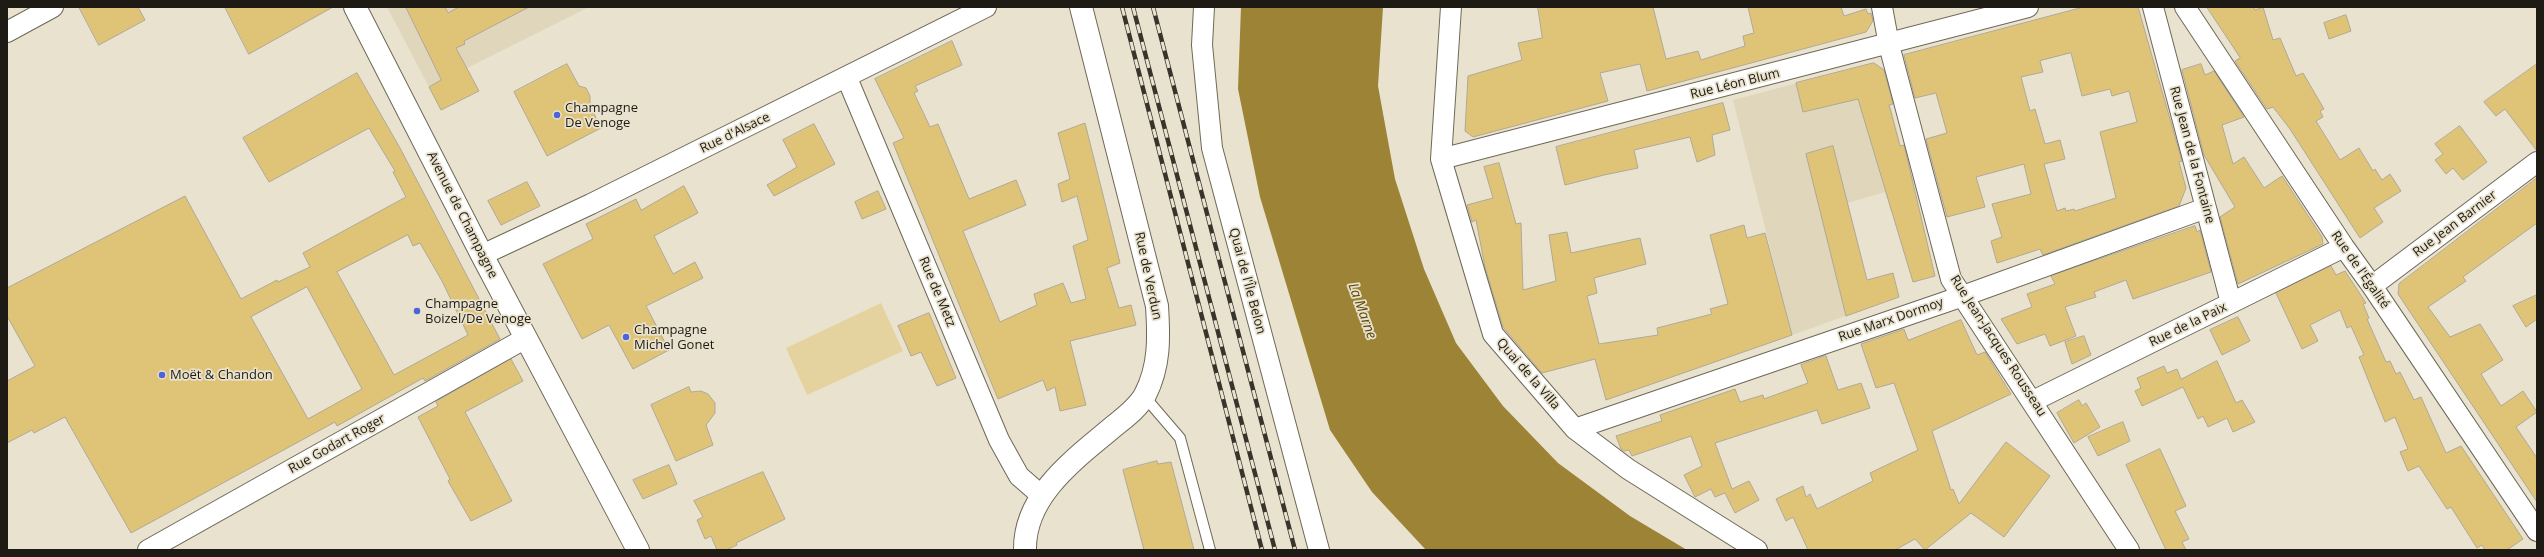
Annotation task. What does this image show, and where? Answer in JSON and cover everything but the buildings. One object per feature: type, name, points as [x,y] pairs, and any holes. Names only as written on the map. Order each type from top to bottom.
[{"type":"main road","name":"Avenue de Champagne","points":[[355,7],[482,254],[638,550]]},
{"type":"main road","name":"Rue de Verdun","points":[[1026,550],[1028,530],[1042,496],[1067,465],[1131,412],[1144,396],[1157,358],[1159,338],[1157,306],[1081,7]]},
{"type":"street","points":[[7,32],[53,7]]},
{"type":"street","name":"Rue d'Alsace","points":[[482,254],[591,204],[847,78],[986,7]]},
{"type":"street","name":"Quai de l'Île Belon","points":[[1204,7],[1202,45],[1212,148],[1318,550]]},
{"type":"street","name":"Quai de la Villa","points":[[1451,7],[1441,159],[1493,334],[1575,429],[1628,469],[1757,550]]},
{"type":"street","name":"Rue Jean-Jacques Rousseau","points":[[1882,7],[1889,45],[1952,279],[2129,550]]},
{"type":"street","name":"Rue Léon Blum","points":[[1441,159],[1889,45],[2028,7]]},
{"type":"street","name":"Rue Jean de la Fontaine","points":[[2153,7],[2232,303]]},
{"type":"street","name":"Rue de l'Égalité","points":[[2185,7],[2344,247],[2372,286],[2537,531]]},
{"type":"street","name":"Rue de Metz","points":[[847,78],[999,440],[1019,476],[1042,496]]},
{"type":"street","name":"Rue Jean Barnier","points":[[2372,286],[2537,162]]},
{"type":"street","name":"Rue Marx Dormoy","points":[[1575,429],[1963,296],[2206,208]]},
{"type":"street","name":"Rue de la Paix","points":[[2033,401],[2344,247]]},
{"type":"street","name":"Rue Godart Roger","points":[[148,550],[526,338]]},
{"type":"lane","points":[[1144,396],[1180,438],[1210,550]]},
{"type":"shaded area","points":[[387,7],[589,7],[429,87]]},
{"type":"shaded area","points":[[1874,63],[1881,68],[1916,205],[1891,212],[1885,192],[1848,203],[1867,280],[1893,273],[1899,297],[1792,335],[1733,100]]},
{"type":"shaded area","points":[[881,303],[903,351],[807,395],[786,348]]},
{"type":"water","name":"La Marne","points":[[1241,7],[1383,7],[1378,86],[1395,179],[1424,269],[1456,343],[1503,406],[1558,463],[1630,516],[1687,550],[1426,550],[1372,492],[1330,430],[1260,197],[1238,89]]},
{"type":"railway","points":[[1122,7],[1262,550]]},
{"type":"railway","points":[[1133,7],[1275,550]]},
{"type":"railway","points":[[1153,7],[1295,550]]},
{"type":"place","name":"Champagne De Venoge","points":[[557,115]]},
{"type":"place","name":"Champagne Boizel/De Venoge","points":[[417,311]]},
{"type":"place","name":"Champagne Michel Gonet","points":[[626,337]]},
{"type":"place","name":"Moёt & Chandon","points":[[162,375]]}]
